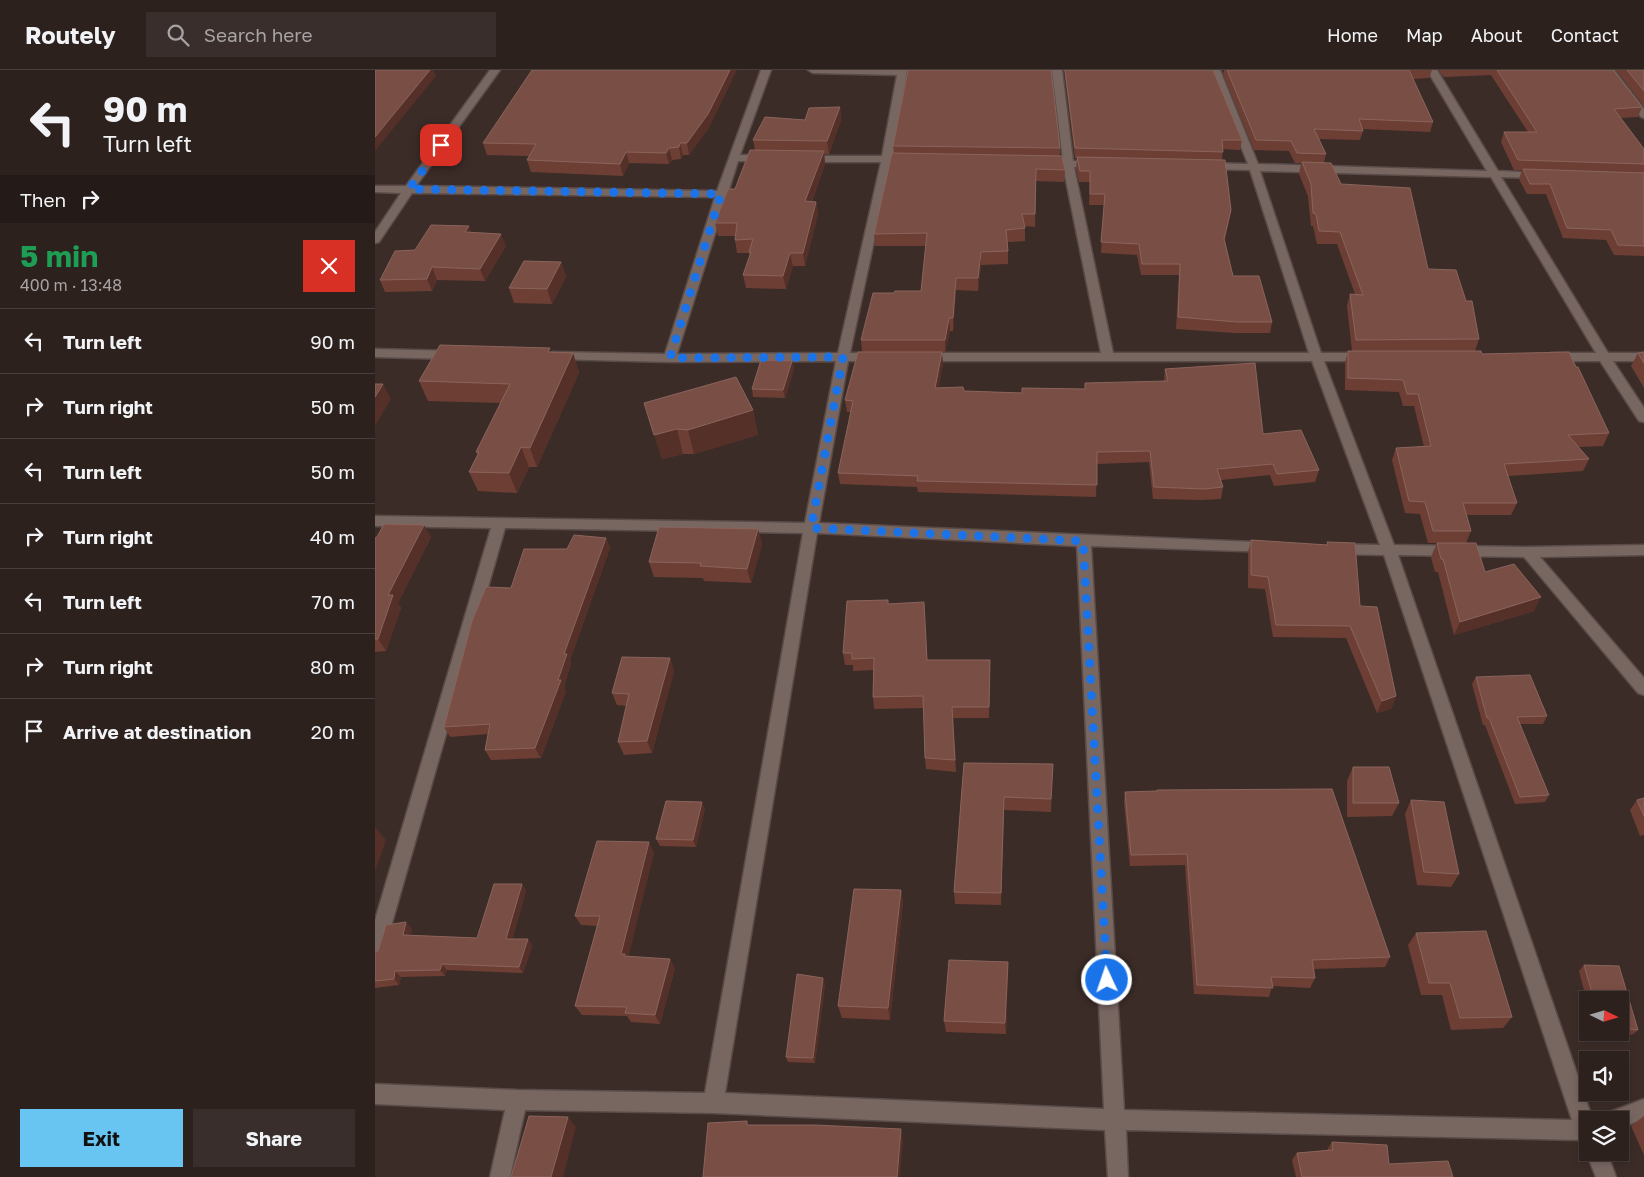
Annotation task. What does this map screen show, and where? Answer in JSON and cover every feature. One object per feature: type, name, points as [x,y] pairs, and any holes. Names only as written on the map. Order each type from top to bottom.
[{"type":"street","points":[[375,240],[409,189],[495,70]]},
{"type":"street","points":[[670,358],[721,194],[766,70]]},
{"type":"street","points":[[713,1104],[811,528],[843,357],[887,159],[901,71],[813,70]]},
{"type":"street","points":[[1057,70],[1068,164],[1108,357]]},
{"type":"street","points":[[1215,70],[1254,167],[1317,358],[1389,550],[1580,1111]]},
{"type":"street","points":[[1432,70],[1604,357],[1644,418]]},
{"type":"street","points":[[1609,70],[1644,115]]},
{"type":"street","points":[[735,158],[773,158]]},
{"type":"street","points":[[792,158],[906,160]]},
{"type":"street","points":[[1030,163],[1107,165]]},
{"type":"street","points":[[1195,166],[1550,175]]},
{"type":"street","points":[[375,189],[721,194]]},
{"type":"street","points":[[375,353],[463,355]]},
{"type":"street","points":[[542,356],[670,358],[892,357]]},
{"type":"street","points":[[912,357],[1376,358]]},
{"type":"street","points":[[1535,357],[1644,357]]},
{"type":"street","points":[[375,521],[811,528],[1083,541],[1281,547]]},
{"type":"street","points":[[375,951],[499,523]]},
{"type":"street","points":[[1083,541],[1117,1177]]},
{"type":"street","points":[[1320,548],[1528,552],[1644,550]]},
{"type":"street","points":[[1528,552],[1644,689]]},
{"type":"street","points":[[375,1094],[517,1100],[713,1104],[1114,1120],[1579,1131]]},
{"type":"street","points":[[500,1177],[517,1100]]},
{"type":"street","points":[[1629,1114],[1644,1109]]},
{"type":"street","points":[[1600,1161],[1606,1177]]},
{"type":"building","points":[[375,70],[430,70],[375,137]]},
{"type":"building","points":[[532,70],[730,70],[708,114],[687,143],[680,143],[679,147],[669,148],[666,153],[626,152],[620,164],[527,160],[536,144],[483,143]]},
{"type":"building","points":[[908,70],[1051,70],[1060,148],[893,146]]},
{"type":"building","points":[[1065,70],[1213,70],[1242,140],[1222,140],[1223,152],[1075,148]]},
{"type":"building","points":[[1227,70],[1409,70],[1433,122],[1359,119],[1363,131],[1314,129],[1326,154],[1297,153],[1291,141],[1256,140]]},
{"type":"building","points":[[1497,70],[1613,70],[1642,107],[1614,109],[1644,149],[1644,164],[1518,160],[1504,132],[1537,132]]},
{"type":"building","points":[[1627,70],[1644,70],[1644,91]]},
{"type":"building","points":[[840,107],[827,141],[753,140],[765,117],[805,120],[809,108]]},
{"type":"building","points":[[750,150],[824,151],[805,201],[816,202],[803,253],[790,253],[783,276],[743,275],[751,252],[749,252],[753,239],[735,240],[737,223],[715,223],[728,189],[735,189]]},
{"type":"building","points":[[892,153],[1062,156],[1065,170],[1036,169],[1035,214],[1022,214],[1025,228],[1006,230],[1008,251],[981,252],[978,278],[956,278],[953,318],[949,318],[945,340],[861,340],[873,293],[921,291],[927,233],[874,234]]},
{"type":"building","points":[[1077,157],[1225,160],[1231,210],[1224,239],[1233,276],[1259,276],[1272,322],[1237,322],[1178,317],[1180,264],[1142,264],[1139,244],[1101,242],[1105,194],[1090,194],[1090,171],[1080,171]]},
{"type":"building","points":[[1302,162],[1331,163],[1341,184],[1410,188],[1428,269],[1456,270],[1466,301],[1472,301],[1479,339],[1356,340],[1350,294],[1363,295],[1340,232],[1319,231],[1316,214],[1313,213],[1311,184]]},
{"type":"building","points":[[1523,169],[1644,173],[1644,246],[1618,245],[1611,230],[1567,228],[1550,184],[1530,184]]},
{"type":"building","points":[[431,225],[469,226],[465,232],[501,234],[480,269],[432,267],[427,279],[380,280],[395,251],[415,250]]},
{"type":"building","points":[[524,261],[561,262],[547,289],[509,288]]},
{"type":"building","points":[[440,345],[550,348],[548,352],[573,353],[530,448],[521,447],[509,473],[469,472],[479,452],[476,452],[510,384],[419,381]]},
{"type":"building","points":[[1348,351],[1481,351],[1482,354],[1569,352],[1609,433],[1568,435],[1589,459],[1504,464],[1517,503],[1463,503],[1471,531],[1433,531],[1425,502],[1409,501],[1396,448],[1431,446],[1418,394],[1407,394],[1403,380],[1348,378]]},
{"type":"building","points":[[858,352],[942,352],[935,388],[963,387],[964,391],[1022,393],[1022,388],[1085,389],[1085,383],[1168,381],[1165,369],[1255,363],[1263,434],[1301,430],[1319,470],[1277,474],[1273,464],[1217,469],[1223,487],[1204,489],[1154,487],[1150,451],[1097,452],[1097,485],[917,481],[918,476],[838,473],[853,401],[845,400]]},
{"type":"building","points":[[1644,352],[1644,363],[1638,353]]},
{"type":"building","points":[[761,360],[792,361],[783,390],[752,389]]},
{"type":"building","points":[[736,377],[753,410],[688,430],[677,429],[654,435],[644,403]]},
{"type":"building","points":[[375,384],[383,384],[375,397]]},
{"type":"building","points":[[384,524],[424,525],[388,595],[393,595],[378,639],[375,639],[375,538]]},
{"type":"building","points":[[659,527],[758,529],[747,569],[700,566],[701,563],[649,562]]},
{"type":"building","points":[[574,535],[606,538],[564,654],[567,654],[558,680],[561,680],[535,748],[485,750],[490,724],[444,727],[472,621],[486,587],[511,588],[524,549],[567,549]]},
{"type":"building","points":[[1251,540],[1328,545],[1327,542],[1355,543],[1360,606],[1377,607],[1396,696],[1382,701],[1350,626],[1276,625],[1268,577],[1251,575]]},
{"type":"building","points":[[1437,543],[1476,543],[1485,572],[1514,564],[1541,597],[1460,622]]},
{"type":"building","points":[[888,600],[888,604],[924,602],[927,660],[990,660],[989,707],[952,707],[955,760],[925,758],[923,696],[873,697],[874,658],[852,659],[852,653],[843,653],[847,601]]},
{"type":"building","points":[[622,657],[670,658],[647,741],[618,742],[629,694],[612,693]]},
{"type":"building","points":[[1530,675],[1547,716],[1517,717],[1549,795],[1520,797],[1489,718],[1487,718],[1476,677]]},
{"type":"building","points":[[964,763],[1053,764],[1051,799],[1004,797],[1001,893],[954,892]]},
{"type":"building","points":[[1353,767],[1389,767],[1399,803],[1353,803]]},
{"type":"building","points":[[1332,789],[1390,957],[1312,960],[1315,978],[1271,977],[1273,988],[1197,985],[1187,854],[1131,855],[1125,792],[1157,790]]},
{"type":"building","points":[[1644,798],[1644,816],[1637,800]]},
{"type":"building","points":[[1411,800],[1444,802],[1459,874],[1424,872]]},
{"type":"building","points":[[666,801],[702,802],[693,840],[656,839]]},
{"type":"building","points":[[597,841],[649,842],[621,954],[625,954],[624,956],[670,959],[655,1015],[625,1013],[627,1007],[575,1006],[600,916],[575,916]]},
{"type":"building","points":[[494,884],[522,884],[506,939],[528,939],[519,967],[442,964],[440,970],[395,971],[394,979],[375,981],[375,953],[378,951],[386,925],[406,922],[403,935],[477,938]]},
{"type":"building","points":[[854,889],[901,890],[888,1008],[838,1006]]},
{"type":"building","points":[[1486,931],[1512,1017],[1460,1018],[1450,983],[1429,983],[1416,933]]},
{"type":"building","points":[[949,960],[1008,962],[1005,1023],[944,1021]]},
{"type":"building","points":[[1584,965],[1619,966],[1626,991],[1591,991]]},
{"type":"building","points":[[797,974],[823,978],[813,1058],[786,1057]]},
{"type":"building","points":[[1629,1000],[1638,1030],[1629,1029]]},
{"type":"building","points":[[529,1116],[568,1117],[551,1177],[511,1177]]},
{"type":"building","points":[[747,1121],[747,1125],[815,1125],[901,1129],[897,1177],[703,1177],[708,1123]]},
{"type":"building","points":[[1332,1142],[1387,1145],[1389,1164],[1448,1161],[1453,1177],[1302,1177],[1297,1153],[1333,1150]]},
{"type":"route","points":[[441,145],[409,189],[721,194],[670,358],[843,357],[811,528],[1083,541],[1107,980]]}]
